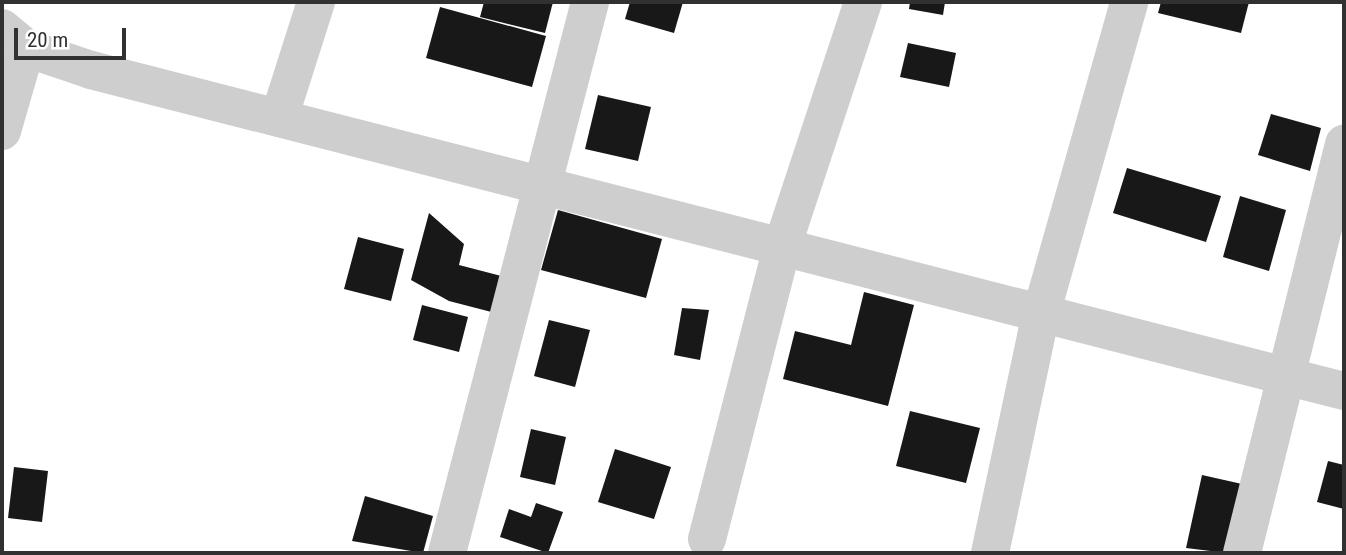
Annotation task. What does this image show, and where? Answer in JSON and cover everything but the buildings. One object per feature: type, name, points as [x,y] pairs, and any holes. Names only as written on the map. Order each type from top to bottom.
[{"type":"street","points":[[279,118],[316,2]]},
{"type":"street","points":[[447,553],[546,186],[590,2]]},
{"type":"street","points":[[707,539],[782,247],[863,2]]},
{"type":"street","points":[[990,553],[1041,314],[1129,2]]},
{"type":"street","points":[[2,131],[14,38],[279,118],[1344,391]]},
{"type":"street","points":[[1242,553],[1344,145]]}]
